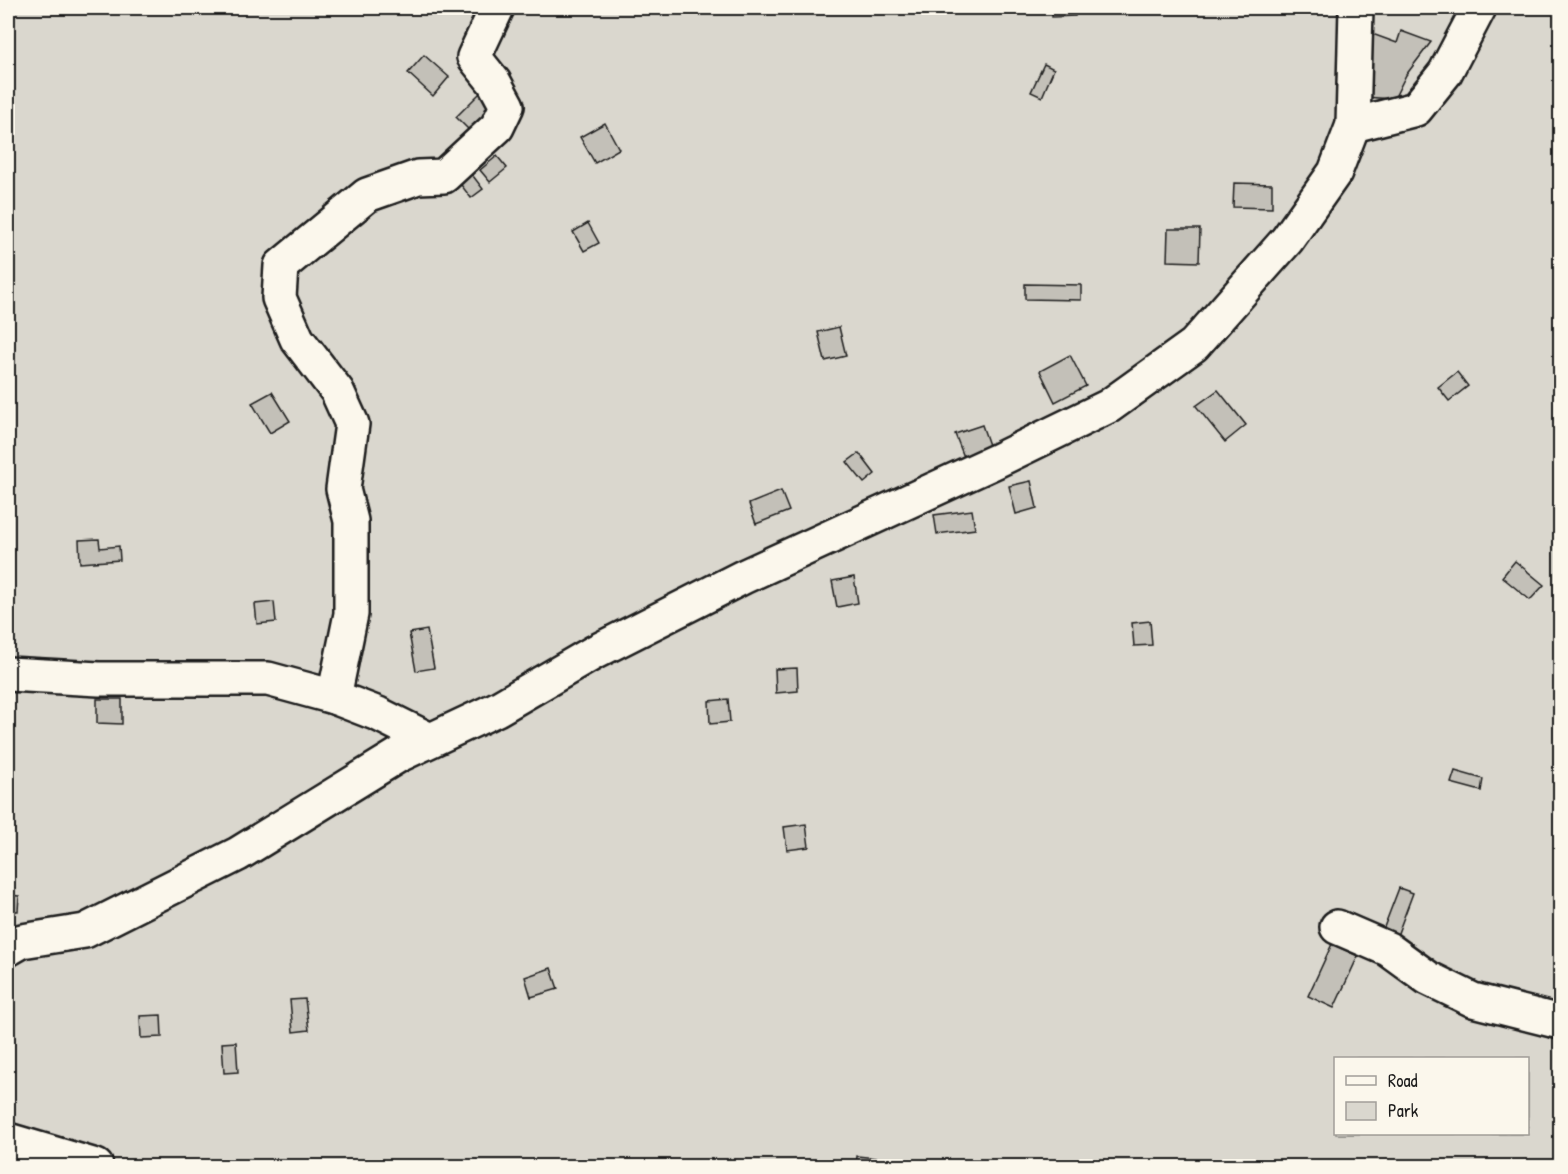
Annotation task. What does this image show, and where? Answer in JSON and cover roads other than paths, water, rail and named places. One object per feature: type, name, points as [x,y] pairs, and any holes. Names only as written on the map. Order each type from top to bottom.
[{"type":"street","points":[[334,697],[351,615],[351,521],[343,489],[352,424],[337,391],[297,339],[279,298],[280,266],[367,195],[418,177],[444,176],[497,127],[507,106],[494,82],[474,57],[497,8]]},
{"type":"street","points":[[8,949],[22,941],[85,931],[238,854],[399,755],[497,709],[595,652],[743,578],[1109,406],[1194,345],[1287,240],[1335,172],[1353,125],[1356,8]]},
{"type":"street","points":[[1353,125],[1416,109],[1445,74],[1479,8]]},
{"type":"street","points":[[8,674],[99,679],[268,679],[334,697],[378,714],[430,740]]},
{"type":"street","points":[[1336,927],[1388,950],[1428,978],[1473,1000],[1560,1022]]},
{"type":"street","points":[[8,1140],[96,1167]]}]
